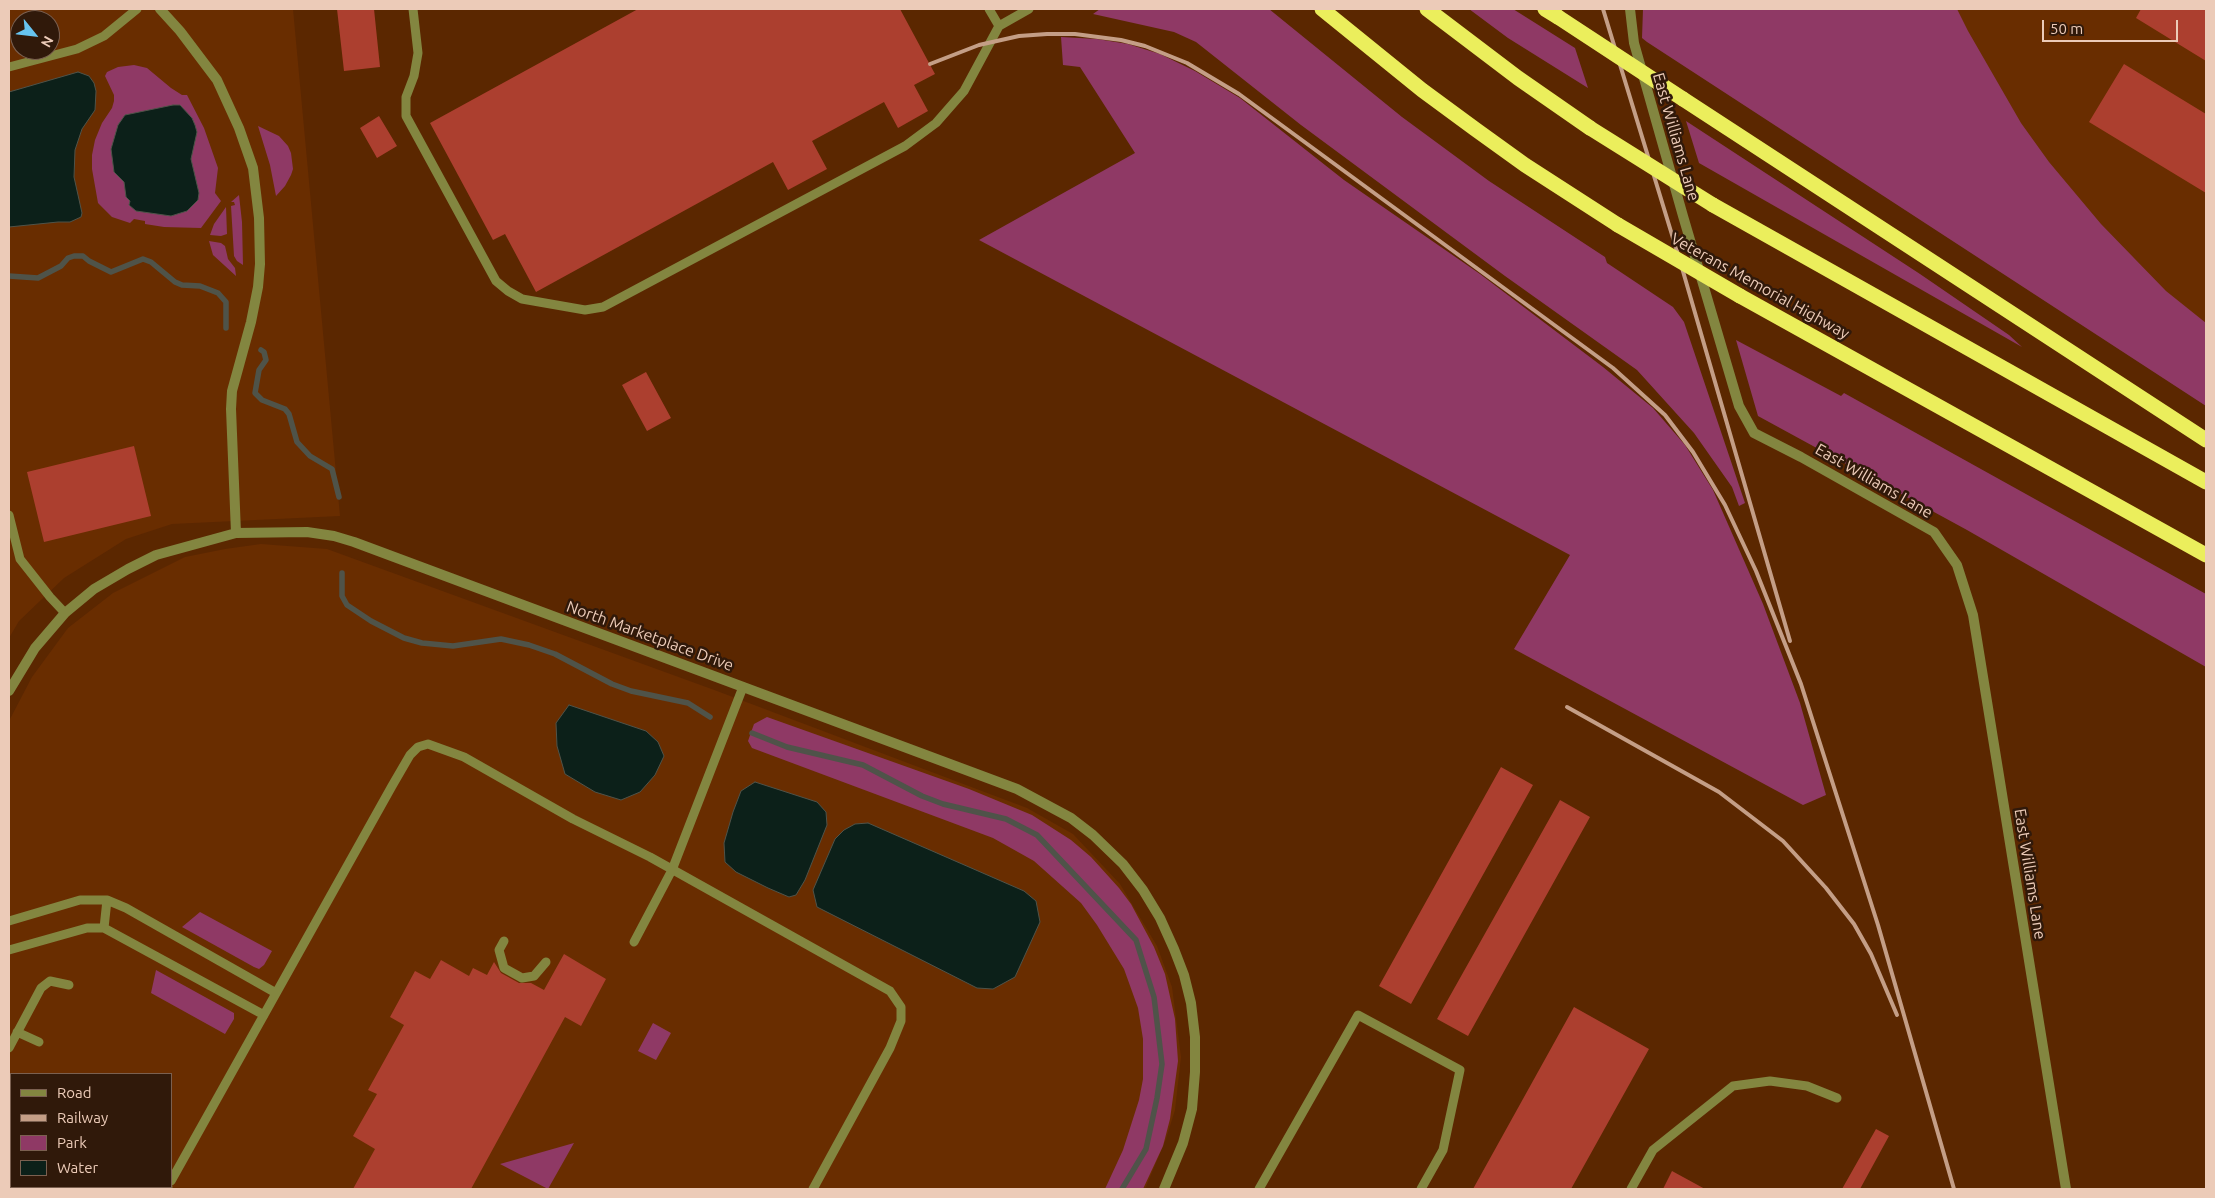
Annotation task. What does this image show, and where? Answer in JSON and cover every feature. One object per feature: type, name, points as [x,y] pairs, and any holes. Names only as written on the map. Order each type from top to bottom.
[{"type":"highway","name":"Veterans Memorial Highway","points":[[1322,9],[1422,90],[1475,129],[1525,165],[1618,225],[1740,296],[2206,555]]},
{"type":"highway","points":[[1427,9],[1518,78],[1590,128],[1713,205],[2206,482]]},
{"type":"highway","points":[[1545,9],[2206,440]]},
{"type":"street","points":[[160,9],[180,31],[217,80],[239,128],[253,168],[259,218],[260,264],[258,287],[251,322],[232,391],[230,409],[236,533]]},
{"type":"street","name":"East Williams Lane","points":[[1630,9],[1634,43],[1683,216],[1740,406],[1754,433],[1801,457],[1934,532],[1957,565],[1973,615],[2066,1189]]},
{"type":"street","name":"North Marketplace Drive","points":[[9,691],[35,648],[65,613],[94,589],[156,555],[236,533],[307,532],[334,536],[1017,789],[1057,810],[1093,835],[1123,864],[1143,890],[1160,918],[1184,975],[1196,1037],[1192,1109],[1183,1143],[1164,1189]]},
{"type":"lane","points":[[9,67],[77,49],[104,36],[137,9]]},
{"type":"lane","points":[[413,9],[418,53],[416,71],[406,97],[406,116],[496,280],[508,291],[522,299],[585,310],[611,303],[921,136],[949,110],[964,92],[999,26],[1029,9]]},
{"type":"lane","points":[[989,9],[999,26]]},
{"type":"lane","points":[[9,515],[20,559],[65,613]]},
{"type":"lane","points":[[634,942],[672,870],[743,687]]},
{"type":"lane","points":[[172,1179],[410,755],[418,747],[428,744],[464,756],[573,818],[672,870],[890,991],[901,1007],[901,1021],[890,1048],[813,1189]]},
{"type":"lane","points":[[9,921],[80,900],[107,900],[126,908],[276,993]]},
{"type":"lane","points":[[104,928],[107,900]]},
{"type":"lane","points":[[9,950],[87,928],[104,928],[264,1015]]},
{"type":"lane","points":[[504,941],[499,950],[504,968],[522,978],[534,976],[546,962]]},
{"type":"lane","points":[[9,1048],[42,988],[50,981],[69,985]]},
{"type":"lane","points":[[1259,1189],[1358,1015],[1460,1070],[1443,1150],[1422,1189]]},
{"type":"lane","points":[[17,1032],[39,1042]]},
{"type":"lane","points":[[1631,1189],[1653,1150],[1733,1086],[1770,1080],[1807,1086],[1837,1098]]},
{"type":"shaded area","points":[[9,9],[293,9],[340,516],[172,524],[126,539],[64,578],[19,621],[9,638]]},
{"type":"shaded area","points":[[1952,9],[2206,9],[2206,338],[2009,127]]},
{"type":"shaded area","points":[[261,544],[327,549],[717,691],[1027,808],[1073,834],[1120,884],[1157,946],[1172,987],[1181,1057],[1175,1110],[1166,1139],[1145,1189],[9,1189],[9,721],[32,677],[68,628],[113,593],[185,557]]},
{"type":"green space","points":[[1100,9],[1269,9],[1402,117],[1489,181],[1605,257],[1607,263],[1673,307],[1684,322],[1745,503],[1739,506],[1732,487],[1694,433],[1637,370],[1505,276],[1301,125],[1196,42],[1174,32],[1093,14]]},
{"type":"green space","points":[[1469,9],[1513,9],[1575,48],[1588,88],[1508,38]]},
{"type":"green space","points":[[1643,9],[1957,9],[2021,123],[2049,162],[2101,224],[2166,291],[2206,323],[2206,406],[1647,42],[1642,38]]},
{"type":"green space","points":[[1061,37],[1097,39],[1128,44],[1160,54],[1195,71],[1240,98],[1344,180],[1480,274],[1603,367],[1653,408],[1685,445],[1713,490],[1763,604],[1800,703],[1826,795],[1803,805],[1514,649],[1570,555],[979,240],[1135,153],[1080,67],[1063,65]]},
{"type":"green space","points":[[134,65],[147,68],[171,88],[182,95],[187,95],[204,128],[218,168],[215,193],[221,201],[201,228],[164,227],[145,224],[145,221],[134,219],[130,223],[112,217],[98,203],[92,169],[92,155],[95,140],[114,101],[114,95],[105,76],[107,72],[118,67]]},
{"type":"green space","points":[[1686,121],[1920,274],[2009,335],[2022,347],[1699,163]]},
{"type":"green space","points":[[258,126],[279,136],[288,146],[291,153],[293,169],[291,175],[285,186],[276,196],[270,165]]},
{"type":"green space","points":[[239,195],[243,265],[234,256],[231,206],[235,205],[234,202],[231,202]]},
{"type":"green space","points":[[226,207],[227,234],[221,236],[210,235],[214,224]]},
{"type":"green space","points":[[209,241],[221,243],[225,246],[228,259],[235,268],[236,276],[213,255]]},
{"type":"green space","points":[[1736,340],[1841,396],[1844,393],[2206,594],[2206,667],[1967,530],[1758,416]]},
{"type":"green space","points":[[767,717],[969,789],[1032,815],[1071,840],[1091,857],[1119,888],[1131,904],[1154,947],[1165,974],[1175,1019],[1178,1061],[1170,1119],[1163,1146],[1143,1189],[1105,1189],[1123,1150],[1139,1100],[1143,1079],[1143,1039],[1138,1008],[1124,969],[1081,903],[1034,861],[993,838],[752,748],[748,741],[754,724]]},
{"type":"green space","points":[[200,912],[272,951],[264,965],[259,969],[254,967],[182,927]]},
{"type":"green space","points":[[156,970],[234,1013],[234,1019],[225,1034],[151,993]]},
{"type":"green space","points":[[653,1023],[671,1033],[656,1060],[638,1051]]},
{"type":"green space","points":[[574,1143],[548,1189],[500,1164]]},
{"type":"water","points":[[78,72],[89,76],[94,83],[96,91],[95,110],[82,129],[75,150],[74,177],[82,213],[81,217],[70,222],[9,227],[9,92]]},
{"type":"water","points":[[180,105],[192,118],[197,132],[191,159],[199,193],[198,200],[187,211],[171,216],[136,211],[129,205],[130,201],[126,197],[124,182],[114,172],[111,149],[118,125],[125,115]]},
{"type":"water","points":[[569,705],[646,731],[658,742],[664,756],[655,775],[640,792],[621,800],[595,792],[565,774],[557,746],[556,723]]},
{"type":"water","points":[[755,782],[817,802],[826,812],[827,825],[805,880],[796,895],[789,897],[768,888],[736,872],[725,862],[724,843],[733,812],[741,791]]},
{"type":"water","points":[[868,823],[1024,891],[1036,901],[1040,922],[1015,977],[993,989],[977,988],[817,907],[813,890],[835,839],[844,830],[855,824]]},
{"type":"building","points":[[337,9],[374,9],[380,67],[344,71]]},
{"type":"building","points":[[638,9],[900,9],[935,74],[914,85],[928,111],[898,128],[884,102],[812,141],[827,169],[788,190],[773,162],[536,292],[505,234],[493,240],[430,123]]},
{"type":"building","points":[[2141,9],[2206,9],[2206,61],[2136,18]]},
{"type":"building","points":[[2124,64],[2206,114],[2206,193],[2089,122]]},
{"type":"building","points":[[379,116],[397,146],[377,158],[360,128]]},
{"type":"building","points":[[646,372],[671,418],[647,431],[622,385]]},
{"type":"building","points":[[134,446],[151,516],[44,542],[27,472]]},
{"type":"building","points":[[1501,767],[1533,785],[1411,1004],[1379,986]]},
{"type":"building","points":[[1560,800],[1590,817],[1468,1036],[1437,1019]]},
{"type":"building","points":[[564,954],[606,979],[581,1026],[565,1017],[471,1189],[353,1189],[375,1149],[353,1136],[377,1094],[368,1090],[404,1025],[390,1017],[415,971],[430,979],[441,960],[469,976],[473,968],[487,975],[494,962],[501,973],[519,983],[531,983],[544,990]]},
{"type":"building","points":[[1574,1007],[1649,1049],[1571,1189],[1473,1189]]},
{"type":"building","points":[[1876,1129],[1889,1136],[1860,1189],[1842,1189]]},
{"type":"building","points":[[1672,1171],[1705,1189],[1663,1189]]},
{"type":"waterway","points":[[9,276],[38,278],[61,266],[68,258],[74,256],[83,256],[111,272],[143,259],[151,262],[175,282],[182,285],[200,286],[218,293],[226,302],[226,328]]},
{"type":"waterway","points":[[261,350],[264,352],[266,360],[259,370],[255,393],[262,400],[285,409],[289,414],[297,442],[310,456],[332,469],[339,497]]},
{"type":"waterway","points":[[342,573],[342,596],[347,605],[371,621],[404,638],[422,643],[453,646],[501,639],[529,645],[555,654],[612,684],[631,691],[688,703],[710,717]]},
{"type":"waterway","points":[[752,733],[787,747],[863,765],[922,796],[943,804],[1006,819],[1037,835],[1136,940],[1154,997],[1162,1064],[1146,1149],[1122,1189]]},
{"type":"railway","points":[[1603,9],[1680,261],[1790,641]]},
{"type":"railway","points":[[930,64],[979,45],[1019,36],[1047,34],[1075,34],[1121,40],[1145,46],[1187,63],[1239,94],[1613,368],[1665,415],[1693,452],[1725,505],[1756,571],[1801,684],[1878,925],[1954,1189]]},
{"type":"railway","points":[[1567,707],[1719,792],[1783,841],[1826,888],[1854,924],[1871,954],[1897,1015]]}]
